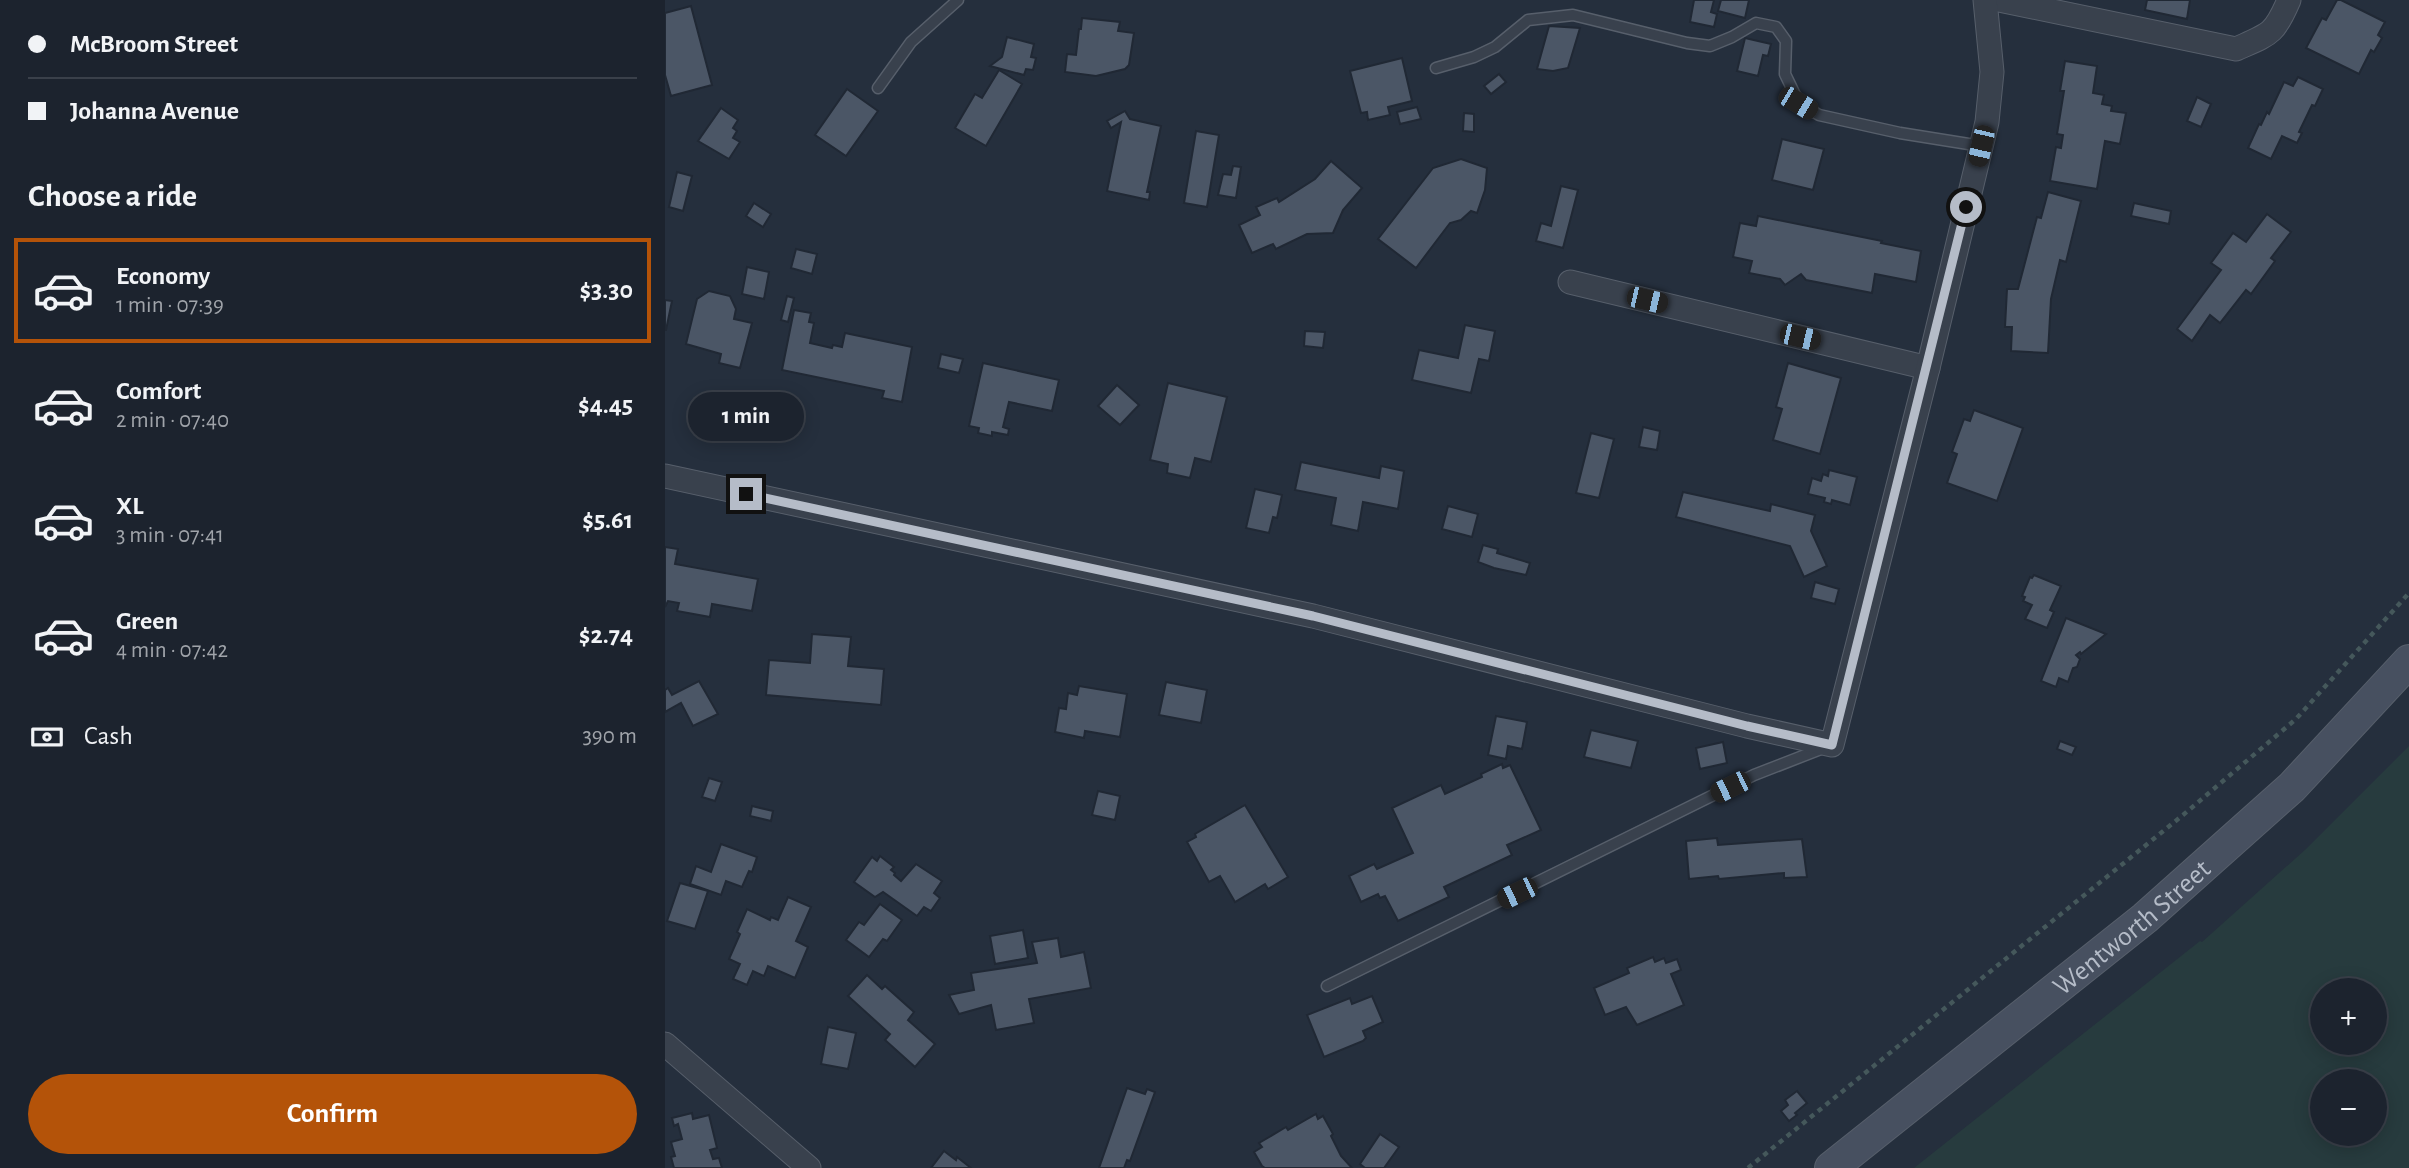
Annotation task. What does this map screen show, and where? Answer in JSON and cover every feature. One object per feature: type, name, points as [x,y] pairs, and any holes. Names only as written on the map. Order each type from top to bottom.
[{"type":"main road","name":"Wentworth Street","points":[[1831,1168],[2144,918],[2291,787],[2409,661]]},
{"type":"street","points":[[665,477],[1313,616],[1733,723],[1832,745],[1928,368],[1987,122],[1992,72],[1985,0]]},
{"type":"street","points":[[2000,0],[2236,49],[2263,37],[2277,26],[2289,0]]},
{"type":"street","points":[[1570,282],[1928,368]]},
{"type":"street","points":[[665,1044],[809,1168]]},
{"type":"lane","points":[[878,88],[911,42],[958,0]]},
{"type":"lane","points":[[1436,68],[1474,57],[1495,47],[1528,20],[1573,15],[1687,43],[1710,46],[1756,23],[1776,27],[1786,41],[1786,74],[1798,103],[1819,115],[1900,133],[1981,146]]},
{"type":"lane","points":[[1327,986],[1754,775],[1832,745]]},
{"type":"path","points":[[1748,1168],[2183,815],[2295,719],[2409,593]]},
{"type":"green space","points":[[2409,746],[2409,1168],[1914,1168],[2200,941],[2306,849]]},
{"type":"building","points":[[1694,0],[1714,0],[1711,12],[1717,14],[1714,27],[1690,22]]},
{"type":"building","points":[[1721,0],[1749,0],[1745,18],[1718,11]]},
{"type":"building","points":[[2147,0],[2190,0],[2187,19],[2145,10]]},
{"type":"building","points":[[2337,0],[2385,22],[2378,35],[2382,38],[2374,52],[2371,50],[2359,74],[2306,48],[2322,18],[2326,20]]},
{"type":"building","points":[[691,6],[712,85],[671,96],[665,75],[665,13]]},
{"type":"building","points":[[1082,18],[1120,22],[1118,31],[1134,33],[1129,65],[1125,69],[1096,76],[1065,72],[1067,54],[1076,55]]},
{"type":"building","points":[[1549,26],[1580,28],[1568,68],[1553,71],[1537,69]]},
{"type":"building","points":[[1007,37],[1034,44],[1031,57],[1036,58],[1033,70],[1026,69],[1024,75],[990,66],[1002,57]]},
{"type":"building","points":[[1745,38],[1771,44],[1768,56],[1763,55],[1758,76],[1737,71]]},
{"type":"building","points":[[1402,58],[1412,101],[1388,107],[1390,115],[1368,120],[1367,112],[1361,113],[1350,71]]},
{"type":"building","points":[[2065,61],[2097,66],[2093,93],[2104,95],[2102,104],[2112,106],[2111,111],[2126,113],[2120,144],[2105,141],[2097,189],[2050,181],[2056,147],[2061,148],[2063,135],[2057,134],[2064,91],[2060,91]]},
{"type":"building","points":[[999,70],[1022,84],[986,146],[955,128],[975,94],[982,98]]},
{"type":"building","points":[[1499,74],[1506,82],[1491,94],[1484,86]]},
{"type":"building","points":[[2298,77],[2323,89],[2299,132],[2302,133],[2297,143],[2282,136],[2271,159],[2248,148],[2259,124],[2261,125],[2267,112],[2269,114],[2284,82],[2293,86]]},
{"type":"building","points":[[847,89],[878,111],[846,156],[815,135]]},
{"type":"building","points":[[2197,97],[2211,104],[2201,127],[2187,121]]},
{"type":"building","points":[[1417,107],[1421,119],[1400,124],[1397,112]]},
{"type":"building","points":[[721,108],[738,120],[733,128],[737,131],[733,138],[740,142],[729,159],[698,141]]},
{"type":"building","points":[[1125,111],[1130,119],[1161,126],[1147,192],[1150,192],[1149,200],[1107,191],[1121,122],[1111,128],[1107,121]]},
{"type":"building","points":[[1464,113],[1474,114],[1474,132],[1463,131]]},
{"type":"building","points":[[1196,131],[1219,135],[1207,207],[1184,203]]},
{"type":"building","points":[[1782,139],[1824,149],[1813,190],[1772,180]]},
{"type":"building","points":[[1461,159],[1487,168],[1485,190],[1477,213],[1471,211],[1461,220],[1450,223],[1416,268],[1378,239],[1433,168]]},
{"type":"building","points":[[1331,161],[1362,188],[1343,210],[1333,233],[1307,234],[1276,249],[1273,244],[1252,253],[1239,225],[1260,215],[1256,207],[1277,198],[1279,202],[1315,179]]},
{"type":"building","points":[[1233,166],[1241,167],[1236,198],[1218,195],[1223,174],[1231,175]]},
{"type":"building","points":[[677,172],[692,176],[683,211],[669,207]]},
{"type":"building","points":[[1561,186],[1578,190],[1563,248],[1536,241],[1541,223],[1551,226]]},
{"type":"building","points":[[2048,192],[2081,201],[2066,262],[2060,260],[2051,299],[2048,353],[2011,351],[2012,327],[2005,327],[2007,289],[2018,289],[2037,217],[2041,218]]},
{"type":"building","points":[[754,203],[771,214],[763,227],[746,216]]},
{"type":"building","points":[[2134,203],[2171,211],[2169,224],[2131,216]]},
{"type":"building","points":[[2267,214],[2291,232],[2271,258],[2275,261],[2251,294],[2246,290],[2220,323],[2210,315],[2192,341],[2177,329],[2221,270],[2211,263],[2233,233],[2246,242]]},
{"type":"building","points":[[1758,216],[1921,251],[1916,282],[1875,274],[1872,293],[1806,280],[1801,274],[1785,285],[1780,279],[1749,273],[1752,261],[1733,257],[1740,223],[1756,226]]},
{"type":"building","points":[[796,249],[817,254],[812,274],[791,268]]},
{"type":"building","points":[[747,267],[769,272],[764,299],[742,294]]},
{"type":"building","points":[[709,291],[730,296],[736,309],[734,319],[752,323],[740,368],[719,363],[721,354],[686,344],[697,299]]},
{"type":"building","points":[[787,296],[794,298],[788,322],[781,320]]},
{"type":"building","points":[[665,300],[672,301],[666,330],[665,330]]},
{"type":"building","points":[[794,310],[811,313],[809,322],[814,323],[810,343],[832,348],[833,345],[842,347],[845,333],[912,347],[902,402],[882,398],[884,391],[782,370]]},
{"type":"building","points":[[1465,325],[1495,331],[1489,361],[1479,359],[1471,393],[1412,380],[1419,350],[1458,358]]},
{"type":"building","points":[[1305,331],[1325,332],[1323,348],[1304,346]]},
{"type":"building","points":[[941,354],[963,359],[959,373],[938,368]]},
{"type":"building","points":[[983,363],[1059,380],[1052,411],[1009,402],[1003,427],[1009,429],[1008,435],[978,433],[979,428],[969,426]]},
{"type":"building","points":[[1788,363],[1841,378],[1820,454],[1773,440],[1782,409],[1776,407]]},
{"type":"building","points":[[1168,383],[1227,397],[1211,462],[1195,458],[1190,478],[1167,473],[1168,464],[1150,460]]},
{"type":"building","points":[[1117,385],[1139,405],[1120,425],[1098,406]]},
{"type":"building","points":[[1974,410],[2023,428],[1997,501],[1947,483],[1957,454],[1952,452],[1964,419],[1970,421]]},
{"type":"building","points":[[1643,427],[1660,431],[1657,450],[1639,447]]},
{"type":"building","points":[[1591,433],[1614,439],[1599,498],[1576,493]]},
{"type":"building","points":[[1301,462],[1379,478],[1381,466],[1404,471],[1398,509],[1363,502],[1358,531],[1331,525],[1336,498],[1295,490]]},
{"type":"building","points":[[1829,470],[1857,477],[1850,505],[1832,500],[1831,504],[1824,502],[1825,498],[1808,494],[1812,478],[1821,481],[1823,474],[1828,476]]},
{"type":"building","points":[[1255,489],[1282,495],[1277,518],[1273,517],[1269,533],[1246,528]]},
{"type":"building","points":[[1683,492],[1770,511],[1771,504],[1815,515],[1811,531],[1827,566],[1804,577],[1790,546],[1676,517]]},
{"type":"building","points":[[1448,506],[1478,514],[1472,537],[1442,529]]},
{"type":"building","points":[[1483,545],[1498,549],[1497,553],[1530,563],[1526,575],[1478,562]]},
{"type":"building","points":[[665,547],[678,549],[675,564],[758,579],[752,611],[712,604],[710,617],[677,611],[679,603],[668,601],[665,607]]},
{"type":"building","points":[[2034,575],[2061,586],[2050,610],[2054,612],[2047,628],[2025,619],[2032,605],[2023,601],[2025,597],[2022,596],[2030,577]]},
{"type":"building","points":[[1815,582],[1839,589],[1835,604],[1811,598]]},
{"type":"building","points":[[2066,618],[2106,634],[2076,655],[2080,659],[2068,682],[2059,678],[2056,687],[2041,681]]},
{"type":"building","points":[[812,634],[851,637],[848,666],[884,669],[881,705],[766,695],[769,660],[810,663]]},
{"type":"building","points":[[699,681],[718,714],[693,726],[681,703],[665,712],[665,690],[668,688],[672,695]]},
{"type":"building","points":[[1166,682],[1207,690],[1201,723],[1159,715]]},
{"type":"building","points":[[1079,686],[1127,694],[1120,737],[1085,731],[1084,738],[1055,732],[1059,708],[1066,709],[1068,693],[1077,695]]},
{"type":"building","points":[[1496,716],[1527,722],[1522,749],[1508,746],[1506,759],[1488,755]]},
{"type":"building","points":[[1591,730],[1638,741],[1631,768],[1584,757]]},
{"type":"building","points":[[2060,741],[2076,747],[2072,755],[2057,749]]},
{"type":"building","points":[[1723,742],[1727,763],[1700,769],[1696,748]]},
{"type":"building","points":[[1502,764],[1503,768],[1510,765],[1541,830],[1507,845],[1512,855],[1444,887],[1449,897],[1398,921],[1385,896],[1380,898],[1378,894],[1361,902],[1349,876],[1374,864],[1377,869],[1413,853],[1392,808],[1441,785],[1445,794],[1482,777],[1481,774]]},
{"type":"building","points":[[709,778],[722,782],[715,801],[702,797]]},
{"type":"building","points":[[1098,791],[1120,796],[1115,820],[1092,815]]},
{"type":"building","points":[[1245,805],[1288,877],[1268,889],[1265,884],[1235,902],[1220,876],[1209,882],[1187,842],[1196,837],[1195,834]]},
{"type":"building","points":[[752,806],[773,811],[771,821],[750,816]]},
{"type":"building","points":[[1717,838],[1718,845],[1802,839],[1807,877],[1784,878],[1784,873],[1689,879],[1686,841]]},
{"type":"building","points":[[721,844],[757,857],[752,872],[749,871],[742,887],[726,881],[721,895],[690,884],[696,866],[711,872]]},
{"type":"building","points":[[880,856],[894,867],[891,870],[901,881],[916,864],[942,881],[934,893],[940,898],[931,911],[924,907],[917,916],[883,892],[875,897],[854,882],[872,857],[877,861]]},
{"type":"building","points":[[680,883],[708,891],[695,929],[667,921]]},
{"type":"building","points":[[788,897],[811,907],[796,941],[808,947],[795,978],[768,966],[764,976],[753,971],[747,985],[733,979],[740,964],[729,959],[747,909],[770,920],[771,917],[778,920]]},
{"type":"building","points":[[880,904],[902,920],[887,941],[883,939],[869,957],[846,940],[859,922],[864,925]]},
{"type":"building","points":[[1023,930],[1028,958],[995,964],[990,936]]},
{"type":"building","points":[[1058,938],[1061,957],[1084,952],[1091,988],[1029,999],[1034,1023],[996,1030],[991,1005],[959,1014],[949,995],[974,990],[971,973],[1037,963],[1032,942]]},
{"type":"building","points":[[1653,957],[1655,962],[1664,958],[1666,963],[1677,959],[1681,970],[1671,974],[1684,1005],[1637,1025],[1626,1007],[1605,1015],[1594,988],[1629,973],[1627,968]]},
{"type":"building","points":[[867,975],[882,989],[885,986],[914,1012],[908,1020],[935,1044],[915,1067],[885,1040],[890,1034],[848,996]]},
{"type":"building","points":[[1372,996],[1383,1022],[1363,1031],[1366,1038],[1363,1041],[1324,1057],[1307,1015],[1350,998],[1352,1004]]},
{"type":"building","points":[[828,1027],[856,1033],[848,1069],[821,1064]]},
{"type":"building","points":[[1127,1088],[1145,1094],[1147,1089],[1155,1092],[1130,1161],[1127,1160],[1124,1168],[1099,1168]]},
{"type":"building","points":[[1797,1091],[1807,1103],[1789,1121],[1781,1111],[1788,1105],[1785,1100]]},
{"type":"building","points":[[692,1113],[693,1119],[709,1115],[717,1148],[710,1150],[713,1159],[719,1158],[722,1168],[674,1168],[671,1157],[675,1156],[671,1142],[682,1139],[678,1124],[674,1126],[672,1118]]},
{"type":"building","points":[[1316,1114],[1318,1119],[1323,1116],[1341,1156],[1352,1168],[1262,1166],[1254,1152],[1262,1147],[1259,1143]]},
{"type":"building","points":[[1380,1134],[1399,1147],[1384,1168],[1365,1168],[1360,1164]]},
{"type":"building","points":[[944,1151],[956,1160],[957,1157],[971,1168],[931,1168]]},
{"type":"route","points":[[746,494],[1313,616],[1832,745],[1966,207]]}]
